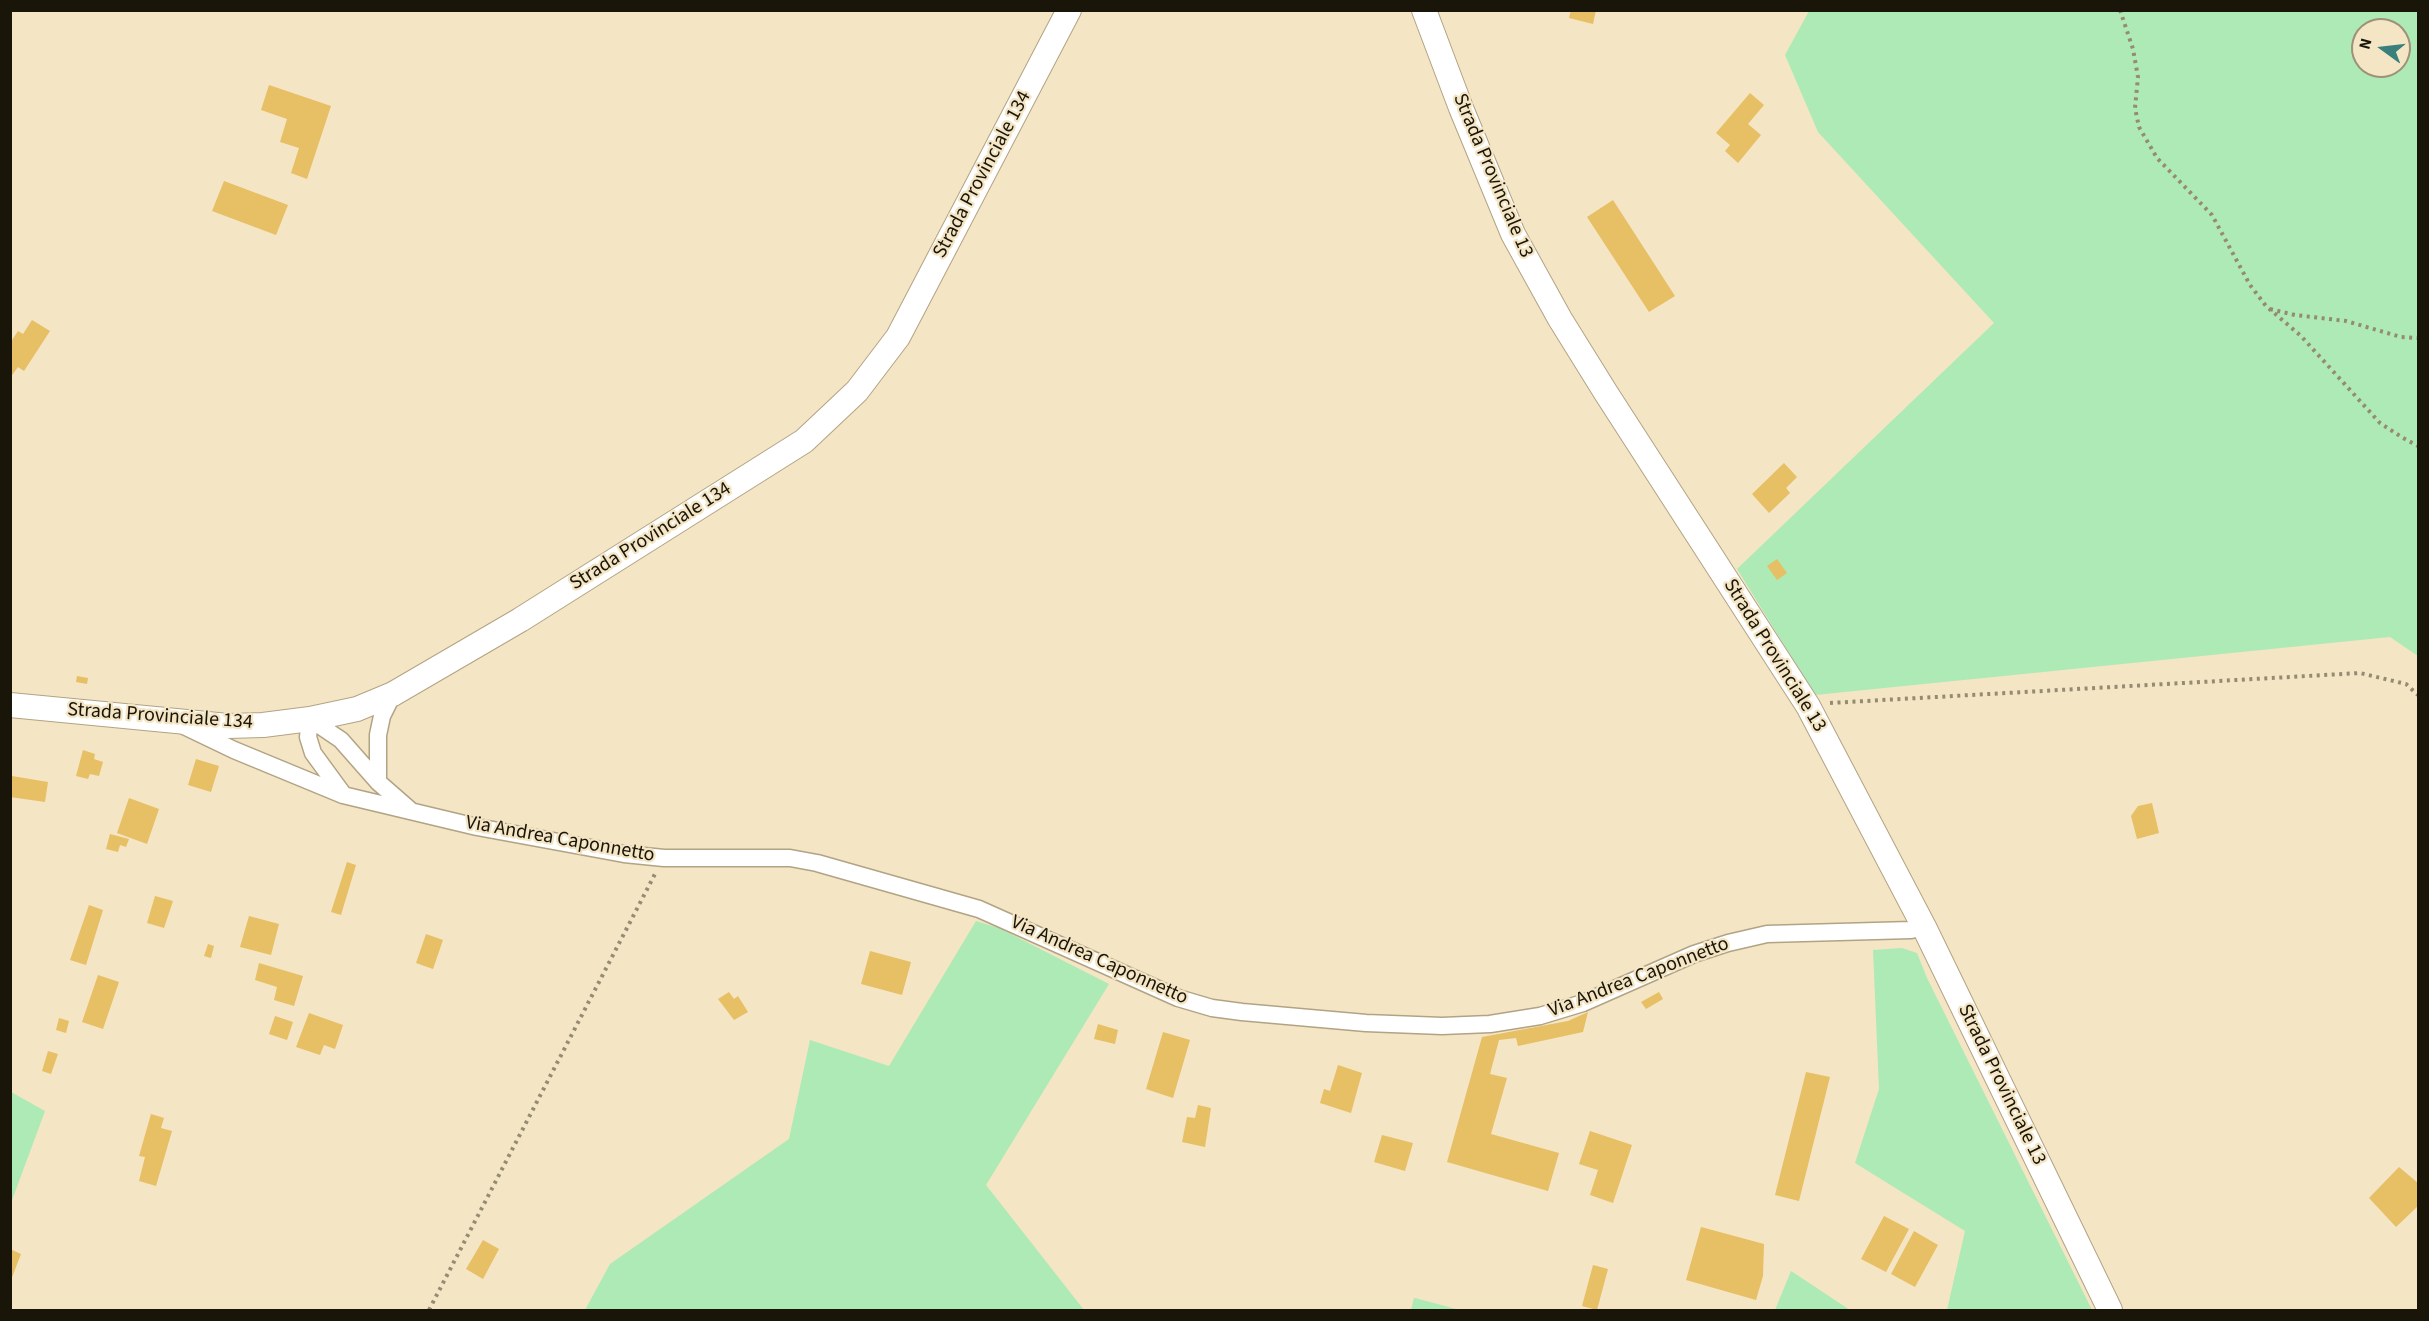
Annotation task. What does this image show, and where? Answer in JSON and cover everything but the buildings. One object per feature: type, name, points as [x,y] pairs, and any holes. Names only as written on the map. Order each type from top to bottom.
[{"type":"main road","name":"Strada Provinciale 134","points":[[10,705],[176,722],[240,725],[310,719],[357,709],[393,693],[520,620],[804,441],[857,391],[898,337],[1069,10]]},
{"type":"main road","name":"Strada Provinciale 13","points":[[1424,10],[1461,108],[1513,234],[1560,319],[1600,384],[1808,706],[1924,927],[2110,1311]]},
{"type":"street","points":[[378,782],[378,735],[382,716],[393,693]]},
{"type":"street","points":[[343,795],[313,753],[308,736],[310,719],[341,740],[378,782],[414,812]]},
{"type":"street","name":"Via Andrea Caponnetto","points":[[176,722],[234,750],[343,795],[488,830],[624,854],[664,858],[790,858],[817,863],[979,909],[1178,998],[1212,1008],[1242,1012],[1366,1023],[1442,1026],[1490,1024],[1540,1016],[1583,1003],[1694,954],[1767,934],[1911,930],[1924,927]]},
{"type":"path","points":[[2120,10],[2133,49],[2138,77],[2135,108],[2139,127],[2157,158],[2212,215],[2250,285],[2270,309],[2301,336],[2380,423],[2418,446]]},
{"type":"path","points":[[2270,309],[2295,315],[2346,321],[2401,337],[2418,338]]},
{"type":"path","points":[[1808,706],[1849,701],[2360,673],[2406,684],[2418,695]]},
{"type":"path","points":[[429,1311],[664,858]]},
{"type":"green space","points":[[1809,11],[2418,11],[2418,656],[2390,637],[1815,695],[1737,569],[1994,323],[1818,132],[1785,55]]},
{"type":"green space","points":[[976,921],[999,928],[1109,984],[986,1185],[1084,1310],[585,1310],[610,1264],[789,1139],[810,1040],[889,1066]]},
{"type":"green space","points":[[1902,948],[1917,953],[1927,978],[2092,1310],[1947,1310],[1965,1231],[1855,1163],[1879,1089],[1873,950]]},
{"type":"green space","points":[[11,1092],[45,1111],[11,1203]]},
{"type":"green space","points":[[1791,1271],[1850,1310],[1775,1310]]},
{"type":"green space","points":[[1415,1298],[1460,1310],[1411,1310]]}]
